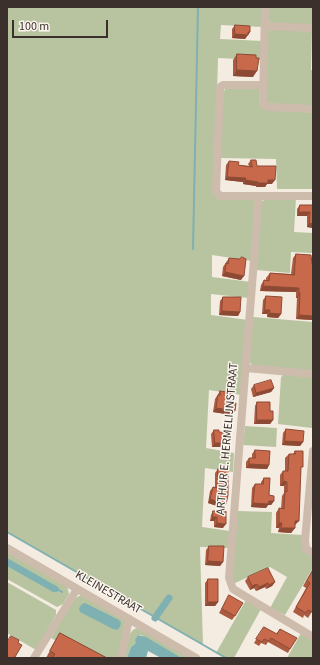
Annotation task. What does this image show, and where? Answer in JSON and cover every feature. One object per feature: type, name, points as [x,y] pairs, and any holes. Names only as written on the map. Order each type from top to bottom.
[{"type":"street","points":[[265,7],[263,105],[270,107],[313,110]]},
{"type":"street","points":[[265,26],[313,28]]},
{"type":"street","points":[[263,85],[223,85],[220,89],[216,191],[220,196],[313,196]]},
{"type":"street","name":"ARTHUR E. HERMELIJNSTRAAT","points":[[259,196],[229,578],[232,589],[313,637]]},
{"type":"street","points":[[246,368],[313,374]]},
{"type":"street","points":[[313,451],[305,540],[306,549],[313,553]]},
{"type":"street","name":"KLEINESTRAAT","points":[[7,548],[196,658]]},
{"type":"street","points":[[34,658],[77,589]]},
{"type":"street","points":[[121,658],[129,619]]},
{"type":"green space","points":[[7,7],[263,7],[262,27],[221,25],[220,39],[263,41],[262,60],[218,58],[214,195],[255,199],[252,261],[212,255],[212,277],[251,282],[249,298],[211,294],[211,315],[248,320],[242,395],[209,390],[206,448],[234,453],[233,472],[205,468],[202,527],[230,531],[228,548],[200,547],[203,645],[7,532]]},
{"type":"green space","points":[[267,7],[313,7],[313,25],[270,23],[267,20]]},
{"type":"green space","points":[[272,29],[312,31],[311,70],[313,70],[313,108],[266,103],[267,31]]},
{"type":"green space","points":[[260,87],[260,106],[313,113],[313,189],[277,189],[276,159],[220,158],[223,93],[225,89]]},
{"type":"green space","points":[[268,198],[296,198],[294,232],[313,233],[313,253],[291,252],[290,273],[256,270],[261,203]]},
{"type":"green space","points":[[253,317],[313,322],[313,371],[255,366],[251,364],[249,361]]},
{"type":"green space","points":[[284,374],[313,377],[312,428],[278,424],[281,377]]},
{"type":"green space","points":[[245,426],[277,428],[276,447],[243,445]]},
{"type":"green space","points":[[237,511],[272,512],[271,533],[302,535],[313,556],[313,568],[285,615],[270,608],[287,577],[270,567],[233,584],[232,578]]},
{"type":"green space","points":[[7,550],[67,586],[69,594],[63,604],[57,607],[7,579]]},
{"type":"green space","points":[[7,582],[56,610],[56,615],[36,650],[7,633]]},
{"type":"green space","points":[[81,595],[124,620],[126,623],[119,658],[91,658],[51,638],[74,599]]},
{"type":"green space","points":[[246,600],[261,609],[234,658],[226,658],[216,653]]},
{"type":"green space","points":[[137,628],[192,658],[182,658],[141,635],[138,635],[136,643],[131,647],[127,658],[124,658],[129,636],[134,629]]},
{"type":"green space","points":[[301,633],[313,640],[313,658],[287,658]]},
{"type":"water","points":[[7,558],[58,587],[59,589],[57,592],[53,592],[7,566]]},
{"type":"water","points":[[85,603],[119,620],[121,623],[120,627],[117,630],[113,629],[80,612],[79,608]]},
{"type":"water","points":[[138,635],[146,637],[182,658],[161,658],[148,651],[146,658],[127,658],[131,647],[136,643],[135,640]]},
{"type":"building","points":[[235,25],[250,26],[250,32],[248,32],[248,35],[235,34]]},
{"type":"building","points":[[237,54],[256,55],[256,58],[259,58],[257,71],[237,70]]},
{"type":"building","points":[[251,160],[256,160],[257,166],[276,166],[275,180],[268,180],[268,183],[258,183],[245,180],[246,178],[227,177],[229,161],[239,162],[238,165],[252,167]]},
{"type":"building","points":[[300,205],[313,205],[313,224],[309,223],[310,212],[299,212]]},
{"type":"building","points":[[296,254],[311,255],[313,264],[313,316],[299,315],[299,288],[263,286],[264,280],[269,281],[270,273],[294,275]]},
{"type":"building","points":[[242,257],[246,259],[244,276],[225,272],[226,263],[228,264],[229,258],[239,259]]},
{"type":"building","points":[[266,296],[282,297],[281,314],[269,313],[270,310],[265,310]]},
{"type":"building","points":[[223,297],[241,297],[240,312],[222,311]]},
{"type":"building","points":[[271,380],[274,388],[256,393],[254,385]]},
{"type":"building","points":[[220,391],[232,393],[231,401],[233,401],[232,403],[236,403],[235,411],[216,408]]},
{"type":"building","points":[[257,402],[270,402],[270,411],[273,411],[273,420],[257,420]]},
{"type":"building","points":[[286,429],[304,431],[303,442],[285,441]]},
{"type":"building","points":[[214,430],[229,433],[228,443],[215,443]]},
{"type":"building","points":[[255,450],[270,451],[269,465],[249,464],[249,458],[255,458]]},
{"type":"building","points":[[295,451],[303,451],[299,521],[295,521],[295,528],[281,528],[282,523],[279,523],[279,508],[284,509],[285,491],[287,492],[287,482],[283,481],[283,471],[288,471],[289,454],[295,454]]},
{"type":"building","points":[[218,469],[228,470],[228,495],[226,504],[210,499],[213,487],[217,488]]},
{"type":"building","points":[[264,478],[270,478],[269,495],[274,496],[274,501],[269,501],[268,504],[253,503],[255,484],[263,484]]},
{"type":"building","points":[[213,511],[226,511],[226,524],[217,523],[217,517],[213,517]]},
{"type":"building","points":[[209,546],[224,546],[223,562],[208,561]]},
{"type":"building","points":[[268,568],[275,582],[259,587],[257,584],[252,586],[248,577]]},
{"type":"building","points":[[313,570],[313,610],[312,612],[308,610],[306,613],[296,607],[310,583],[307,581]]},
{"type":"building","points":[[208,579],[218,579],[218,602],[208,602]]},
{"type":"building","points":[[229,595],[243,603],[235,616],[222,609]]},
{"type":"building","points":[[264,627],[277,634],[280,629],[297,638],[290,649],[271,638],[269,641],[264,639],[262,642],[256,639]]},
{"type":"building","points":[[60,633],[107,658],[52,658],[55,654],[50,651]]},
{"type":"building","points":[[11,636],[19,640],[18,643],[22,645],[15,657],[17,658],[7,658],[7,642]]},
{"type":"waterway","points":[[193,249],[198,7]]},
{"type":"waterway","points":[[7,532],[226,658]]},
{"type":"waterway","points":[[57,589],[62,592]]},
{"type":"waterway","points":[[155,618],[169,598]]}]
